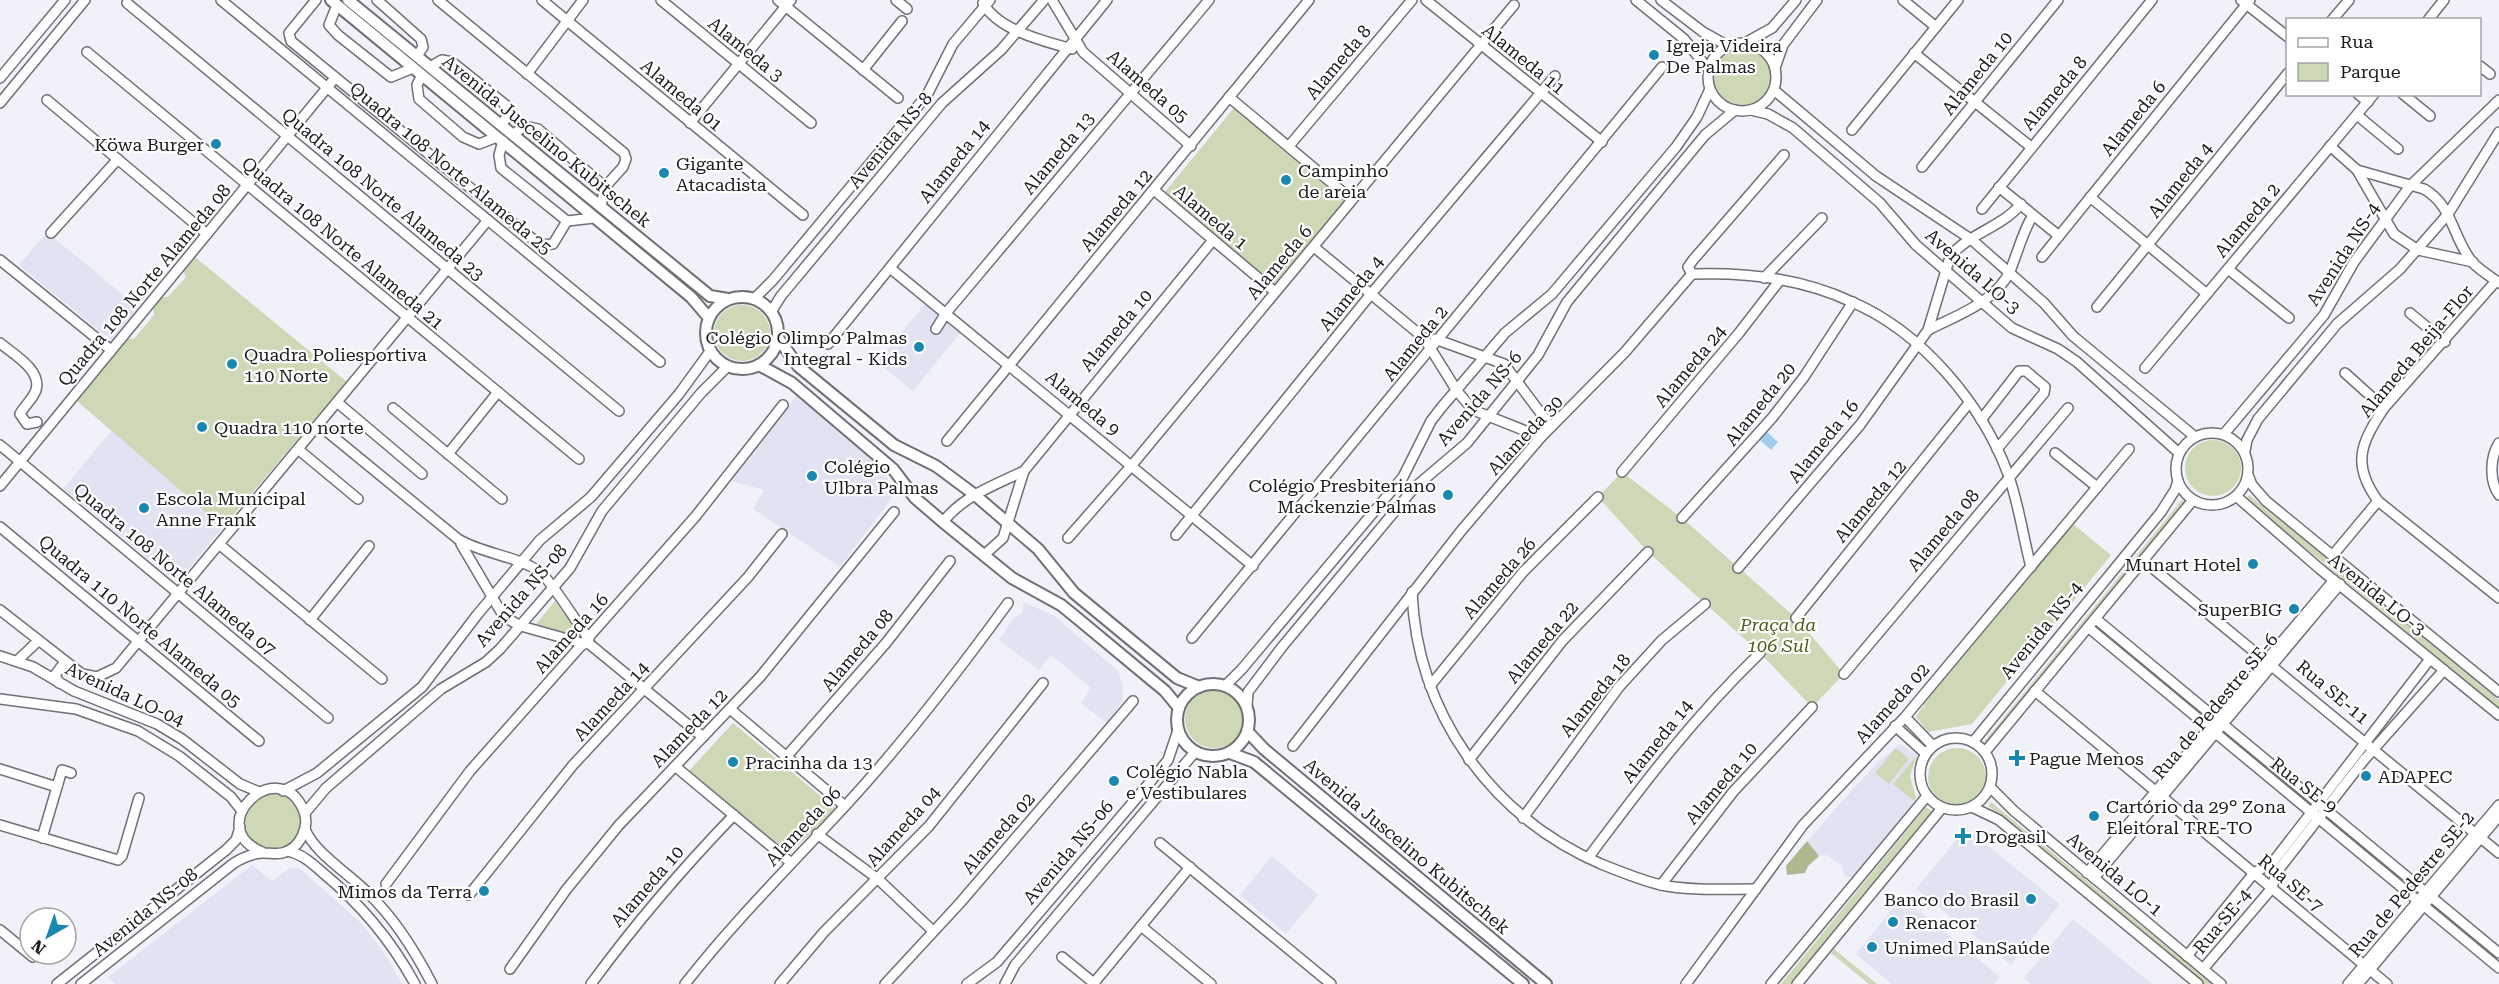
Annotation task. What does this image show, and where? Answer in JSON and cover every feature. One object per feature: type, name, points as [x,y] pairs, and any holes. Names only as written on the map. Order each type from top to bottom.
[{"type":"main road","name":"Avenida Juscelino Kubitschek","points":[[348,0],[417,56],[422,70],[500,139],[691,297],[709,318]]},
{"type":"main road","name":"Avenida Juscelino Kubitschek","points":[[334,2],[422,70],[502,126],[710,296],[728,299]]},
{"type":"main road","points":[[741,297],[754,299],[771,312],[777,325],[778,338],[768,358],[759,365],[738,369],[728,366],[711,350],[707,340],[709,318],[714,310],[728,299],[741,297]]},
{"type":"main road","points":[[778,338],[798,366],[894,445],[936,466],[975,495],[1045,557],[1074,593],[1178,678],[1199,687],[1225,686],[1234,690],[1247,706],[1250,719],[1244,740],[1230,753],[1206,756],[1195,752],[1184,743],[1178,730],[1179,708],[1183,699],[1199,687]]},
{"type":"main road","points":[[759,365],[792,383],[882,459],[915,498],[943,522],[1012,578],[1061,605],[1165,690],[1179,708]]},
{"type":"main road","name":"Avenida Juscelino Kubitschek","points":[[1248,732],[1264,749],[1546,984]]},
{"type":"main road","name":"Avenida Juscelino Kubitschek","points":[[1230,753],[1254,762],[1523,984]]},
{"type":"street","points":[[0,78],[65,0]]},
{"type":"street","points":[[0,102],[85,0]]},
{"type":"street","name":"Quadra 108 Norte Alameda 25","points":[[221,0],[660,362]]},
{"type":"street","points":[[316,0],[292,29],[289,38],[540,246]]},
{"type":"street","points":[[377,0],[421,39],[423,47],[417,56]]},
{"type":"street","points":[[438,0],[624,153],[626,159],[623,167],[606,187],[601,207]]},
{"type":"street","name":"Alameda 01","points":[[542,0],[802,216]]},
{"type":"street","points":[[527,74],[583,0]]},
{"type":"street","name":"Alameda 3","points":[[661,0],[812,123]]},
{"type":"street","points":[[896,0],[907,9]]},
{"type":"street","name":"Avenida NS-8","points":[[771,312],[781,296],[942,104],[985,66],[1044,0]]},
{"type":"street","points":[[1052,0],[1083,52]]},
{"type":"street","name":"Alameda 14","points":[[828,344],[1066,47],[1107,0]]},
{"type":"street","name":"Alameda 13","points":[[936,329],[946,313],[1209,0]]},
{"type":"street","name":"Alameda 12","points":[[947,441],[1309,0]]},
{"type":"street","name":"Alameda 8","points":[[1289,146],[1412,0]]},
{"type":"street","name":"Alameda 11","points":[[1426,0],[1602,142]]},
{"type":"street","points":[[1636,0],[1684,39],[1709,70]]},
{"type":"street","points":[[1661,0],[1703,32],[1728,46]]},
{"type":"street","points":[[1796,0],[1772,28],[1745,43],[1728,46],[1716,56],[1709,70],[1710,89],[1716,99],[1736,110],[1751,110],[1769,99],[1774,90],[1775,68],[1783,45],[1817,0]]},
{"type":"street","points":[[1903,0],[1936,27]]},
{"type":"street","points":[[1852,130],[1958,0]]},
{"type":"street","name":"Alameda 10","points":[[1922,167],[2058,0]]},
{"type":"street","name":"Alameda 8","points":[[1982,209],[2152,0]]},
{"type":"street","points":[[2334,18],[2349,0]]},
{"type":"street","points":[[2430,18],[2444,0]]},
{"type":"street","points":[[2246,1],[2286,35]]},
{"type":"street","name":"Alameda 6","points":[[2042,257],[2246,1]]},
{"type":"street","name":"Avenida Juscelino Kubitschek","points":[[334,2],[329,26],[391,77],[422,70]]},
{"type":"street","points":[[690,123],[739,64],[785,2],[898,98]]},
{"type":"street","points":[[986,2],[997,21],[1083,52]]},
{"type":"street","name":"Avenida NS-8","points":[[754,299],[773,280],[927,95],[953,44],[986,2]]},
{"type":"street","name":"Quadra 108 Norte Alameda 23","points":[[126,3],[619,411]]},
{"type":"street","name":"Alameda 6","points":[[1068,538],[1132,465],[1514,5]]},
{"type":"street","points":[[863,70],[902,21]]},
{"type":"street","points":[[1745,43],[1758,47],[1769,56],[1775,68]]},
{"type":"street","name":"Quadra 108 Norte Alameda 21","points":[[87,52],[579,459]]},
{"type":"street","name":"Alameda 05","points":[[1083,52],[1191,146]]},
{"type":"street","points":[[1914,53],[2031,147]]},
{"type":"street","points":[[502,126],[508,113],[507,106],[452,62],[442,60],[422,70],[417,85],[419,99],[463,137],[479,144],[500,139],[501,168],[567,221],[594,218]]},
{"type":"street","name":"Alameda 2","points":[[1192,638],[1662,67]]},
{"type":"street","points":[[2481,67],[2490,74]]},
{"type":"street","name":"Alameda 4","points":[[2097,307],[2286,75]]},
{"type":"street","name":"Alameda 4","points":[[1176,534],[1371,294],[1555,76]]},
{"type":"street","name":"Quadra 108 Norte Alameda 08","points":[[0,486],[335,78]]},
{"type":"street","name":"Avenida NS-6","points":[[1225,686],[1242,669],[1402,477],[1431,421],[1485,355],[1505,333],[1552,294],[1668,156],[1697,117],[1710,89]]},
{"type":"street","name":"Avenida LO-3","points":[[1774,90],[1884,182],[1971,240],[2044,303],[2073,336],[2194,436]]},
{"type":"street","points":[[2405,96],[2430,116]]},
{"type":"street","points":[[1229,97],[1351,199]]},
{"type":"street","name":"Alameda 2","points":[[2145,368],[2371,98]]},
{"type":"street","points":[[47,100],[207,234]]},
{"type":"street","name":"Avenida NS-4","points":[[2224,434],[2324,315],[2354,262],[2410,186],[2499,100]]},
{"type":"street","name":"Avenida NS-6","points":[[1247,706],[1248,692],[1253,683],[1403,500],[1423,478],[1458,452],[1489,417],[1538,355],[1567,302],[1705,135],[1736,110]]},
{"type":"street","name":"Avenida LO-3","points":[[1751,110],[1768,114],[1793,128],[1880,203],[1916,245],[2012,328],[2058,349],[2077,362],[2179,453]]},
{"type":"street","points":[[2357,115],[2398,149]]},
{"type":"street","points":[[513,135],[524,126],[538,129],[606,187]]},
{"type":"street","name":"Avenida NS-4","points":[[2245,451],[2247,440],[2258,420],[2337,324],[2400,269],[2448,214],[2499,132]]},
{"type":"street","points":[[2331,146],[2357,170],[2394,234],[2418,249],[2473,262]]},
{"type":"street","name":"Alameda 30","points":[[1293,746],[1412,592],[1541,437],[1625,352],[1692,274],[1688,267],[1692,260],[1784,155]]},
{"type":"street","points":[[51,233],[118,159]]},
{"type":"street","points":[[2357,170],[2434,195],[2448,214],[2473,262],[2498,282]]},
{"type":"street","points":[[2000,187],[2059,236]]},
{"type":"street","name":"Alameda 1","points":[[1154,190],[1275,292]]},
{"type":"street","points":[[2090,197],[2207,294]]},
{"type":"street","name":"Alameda 16","points":[[1738,568],[1860,425],[1928,330],[1950,257],[1957,248],[2004,220],[2021,204]]},
{"type":"street","name":"Alameda 16","points":[[1928,330],[1991,296],[2009,272],[2025,227],[2033,215]]},
{"type":"street","points":[[1764,278],[1822,218]]},
{"type":"street","points":[[0,610],[33,641],[60,662],[86,676],[103,676],[116,668],[488,220]]},
{"type":"street","points":[[531,256],[540,246],[553,244],[567,221]]},
{"type":"street","name":"Alameda 10","points":[[984,555],[1003,538],[1024,471],[1213,240]]},
{"type":"street","points":[[1314,247],[1424,338],[1457,391],[1473,410],[1541,437]]},
{"type":"street","points":[[0,260],[111,350]]},
{"type":"street","name":"Alameda 9","points":[[890,268],[1009,363],[1253,566]]},
{"type":"street","points":[[2228,268],[2289,318]]},
{"type":"street","points":[[1692,274],[1719,273],[1780,280],[1814,287],[1874,313],[1916,345],[1942,370],[1969,404],[1997,449],[2008,476],[2031,567]]},
{"type":"street","name":"Alameda 24","points":[[1622,472],[1780,280]]},
{"type":"street","name":"Alameda Beija-Flor","points":[[2498,282],[2384,408],[2371,428],[2360,457],[2367,484],[2378,501],[2499,597]]},
{"type":"street","name":"Alameda 20","points":[[1682,518],[1772,418],[1804,377],[1853,302]]},
{"type":"street","points":[[2410,313],[2445,342]]},
{"type":"street","points":[[1424,338],[1439,340],[1485,355],[1504,364],[1551,428]]},
{"type":"street","points":[[0,343],[33,371],[37,387],[20,414],[27,424],[37,422]]},
{"type":"street","name":"Avenida NS-08","points":[[259,792],[269,789],[283,791],[317,773],[422,687],[540,540],[591,497],[679,394],[711,350]]},
{"type":"street","name":"Avenida NS-08","points":[[304,813],[335,781],[441,689],[486,662],[520,626],[577,558],[602,511],[708,385],[728,366]]},
{"type":"street","points":[[1981,420],[2019,371],[2026,371],[2044,387],[2044,393],[1997,449]]},
{"type":"street","points":[[2345,373],[2384,408]]},
{"type":"street","points":[[448,453],[498,392]]},
{"type":"street","points":[[338,403],[422,474]]},
{"type":"street","name":"Alameda 12","points":[[1796,618],[1969,404]]},
{"type":"street","name":"Alameda 16","points":[[386,884],[470,771],[511,723],[587,642],[731,474],[783,405]]},
{"type":"street","points":[[393,408],[502,499]]},
{"type":"street","name":"Alameda 08","points":[[1844,674],[2008,476],[2068,408]]},
{"type":"street","points":[[319,425],[458,540],[481,551],[542,573],[587,642],[703,737]]},
{"type":"street","points":[[2205,432],[2224,434],[2238,442],[2245,451],[2248,475],[2244,486],[2236,496],[2216,505],[2193,500],[2184,492],[2178,481],[2176,460],[2179,453],[2194,436],[2205,432]]},
{"type":"street","points":[[2499,443],[2493,451],[2492,476],[2499,495]]},
{"type":"street","name":"Quadra 108 Norte Alameda 07","points":[[0,445],[328,718]]},
{"type":"street","name":"Alameda 02","points":[[1686,984],[1803,825],[1905,717],[2128,449]]},
{"type":"street","points":[[299,450],[358,499]]},
{"type":"street","points":[[2055,453],[2097,487]]},
{"type":"street","name":"Alameda 10","points":[[943,522],[955,508],[975,495],[1024,471]]},
{"type":"street","name":"Avenida LO-3","points":[[2248,475],[2252,485],[2266,501],[2499,692]]},
{"type":"street","name":"Avenida NS-4","points":[[1973,742],[2161,512],[2178,481]]},
{"type":"street","name":"Avenida LO-3","points":[[2236,496],[2499,716]]},
{"type":"street","name":"Alameda 26","points":[[1430,686],[1523,572],[1598,497]]},
{"type":"street","name":"Avenida NS-4","points":[[1985,752],[2193,500]]},
{"type":"street","points":[[2333,555],[2378,501]]},
{"type":"street","name":"Alameda 12","points":[[510,969],[566,890],[619,825],[676,767],[791,641],[894,512]]},
{"type":"street","name":"Quadra 110 Norte Alameda 05","points":[[0,527],[259,741]]},
{"type":"street","name":"Alameda 14","points":[[469,895],[573,765],[748,577],[782,534]]},
{"type":"street","points":[[458,540],[504,617],[520,626],[587,642]]},
{"type":"street","points":[[220,545],[382,679]]},
{"type":"street","points":[[310,620],[369,546]]},
{"type":"street","name":"Alameda 22","points":[[1469,760],[1563,640],[1648,552]]},
{"type":"street","name":"Alameda 08","points":[[786,757],[886,643],[951,561]]},
{"type":"street","name":"Rua SE-11","points":[[2144,561],[2375,748],[2499,853]]},
{"type":"street","name":"Rua de Pedestre SE-6","points":[[2091,875],[2337,582]]},
{"type":"street","points":[[1412,592],[1413,622],[1430,686],[1469,760],[1484,780],[1523,818],[1588,858],[1634,878],[1680,888],[1756,889]]},
{"type":"street","name":"Alameda 06","points":[[686,984],[790,862],[846,806],[936,702],[1008,603]]},
{"type":"street","name":"Alameda 18","points":[[1523,818],[1619,687],[1662,640],[1705,604]]},
{"type":"street","name":"Rua SE-9","points":[[2096,619],[2321,807],[2499,968]]},
{"type":"street","name":"Rua SE-9","points":[[2089,628],[2315,816],[2499,953]]},
{"type":"street","points":[[17,661],[23,658],[33,641]]},
{"type":"street","name":"Alameda 14","points":[[1588,858],[1665,755],[1713,698],[1760,653]]},
{"type":"street","name":"Avenida LO-04","points":[[0,656],[33,667],[59,683],[157,724],[182,739],[240,784],[259,792]]},
{"type":"street","name":"Rua SE-4","points":[[2203,969],[2272,888],[2276,873],[2366,741],[2430,659]]},
{"type":"street","points":[[59,683],[55,675],[60,662]]},
{"type":"street","name":"Rua SE-4","points":[[2321,807],[2444,670]]},
{"type":"street","name":"Alameda 04","points":[[780,984],[824,932],[929,826],[1043,683]]},
{"type":"street","name":"Rua SE-7","points":[[2035,692],[2387,984]]},
{"type":"street","name":"Avenida LO-04","points":[[0,699],[76,709],[131,728],[173,751],[231,797],[242,811]]},
{"type":"street","name":"Alameda 02","points":[[885,984],[1133,700]]},
{"type":"street","name":"Alameda 10","points":[[1661,885],[1733,792],[1812,707]]},
{"type":"street","points":[[730,709],[846,806]]},
{"type":"street","points":[[1905,717],[1933,746]]},
{"type":"street","points":[[1895,726],[1926,754]]},
{"type":"street","name":"Avenida NS-06","points":[[967,984],[997,962],[1146,787],[1168,760],[1178,730]]},
{"type":"street","points":[[1952,738],[1973,742],[1985,752],[1991,763],[1990,787],[1980,802],[1972,807],[1952,810],[1942,808],[1927,796],[1920,780],[1922,762],[1933,746],[1952,738]]},
{"type":"street","name":"Avenida NS-06","points":[[1005,984],[1015,966],[1195,752]]},
{"type":"street","points":[[676,767],[790,862]]},
{"type":"street","points":[[0,769],[57,787]]},
{"type":"street","points":[[42,838],[62,770],[71,773]]},
{"type":"street","name":"Avenida LO-1","points":[[1990,787],[2014,811],[2221,984]]},
{"type":"street","points":[[283,791],[296,800],[304,813],[304,829],[301,839],[288,851],[308,861],[362,907],[387,937],[415,984]]},
{"type":"street","points":[[242,811],[250,799],[259,792]]},
{"type":"street","points":[[1771,984],[1927,796]]},
{"type":"street","points":[[0,825],[119,859],[139,798]]},
{"type":"street","name":"Rua de Pedestre SE-2","points":[[2348,984],[2367,967],[2425,899],[2478,836],[2499,805]]},
{"type":"street","name":"Avenida LO-1","points":[[1972,807],[1999,820],[2198,984]]},
{"type":"street","points":[[1797,984],[1942,808]]},
{"type":"street","name":"Avenida NS-08","points":[[57,984],[236,840],[242,811]]},
{"type":"street","name":"Alameda 10","points":[[591,984],[619,944],[664,889],[734,815]]},
{"type":"street","name":"Rua SE-4","points":[[2187,956],[2254,873],[2273,862],[2315,816]]},
{"type":"street","name":"Rua de Pedestre SE-2","points":[[2478,836],[2499,816]]},
{"type":"street","points":[[240,827],[250,845],[262,852]]},
{"type":"street","points":[[304,829],[312,843],[387,912],[413,950],[432,984]]},
{"type":"street","points":[[817,834],[878,879],[933,931]]},
{"type":"street","points":[[1160,843],[1331,984]]},
{"type":"street","name":"Avenida NS-08","points":[[81,984],[224,870],[248,856],[262,852],[274,854],[288,851]]},
{"type":"street","points":[[1062,957],[1094,984],[1190,867]]},
{"type":"street","points":[[1141,926],[1211,984]]},
{"type":"street","points":[[0,930],[18,945]]},
{"type":"street","name":"Rua de Pedestre SE-2","points":[[2358,984],[2367,967]]},
{"type":"shaded area","points":[[47,232],[139,308],[112,341],[19,265]]},
{"type":"shaded area","name":"Colégio Olimpo Palmas Integral - Kids","points":[[925,304],[960,333],[913,391],[877,362]]},
{"type":"shaded area","name":"Colégio Ulbra Palmas","points":[[798,394],[886,471],[892,498],[840,567],[753,509],[764,490],[732,481]]},
{"type":"shaded area","name":"Escola Municipal Anne Frank","points":[[112,430],[223,527],[177,582],[63,489]]},
{"type":"shaded area","points":[[1023,602],[1053,615],[1118,671],[1123,686],[1122,701],[1107,723],[1081,703],[1091,688],[1051,655],[1039,670],[999,640],[1013,619],[1023,612]]},
{"type":"shaded area","points":[[1900,744],[1917,755],[1894,783],[1914,801],[1855,878],[1844,876],[1842,866],[1827,855],[1819,856],[1808,866],[1805,873],[1787,875],[1786,866],[1836,808],[1878,762]]},
{"type":"shaded area","points":[[1966,828],[2060,904],[2011,965],[1916,889]]},
{"type":"shaded area","points":[[1272,856],[1318,895],[1286,934],[1240,895]]},
{"type":"shaded area","points":[[252,865],[272,881],[290,868],[299,868],[361,923],[383,951],[402,984],[116,984],[108,977]]},
{"type":"shaded area","points":[[1902,897],[2000,977],[1994,984],[1892,984],[1856,954]]},
{"type":"shaded area","points":[[2073,919],[2152,984],[2031,984],[2024,978]]},
{"type":"green space","points":[[1736,48],[1748,48],[1763,56],[1771,71],[1771,83],[1763,98],[1748,106],[1736,106],[1721,98],[1713,83],[1713,71],[1721,56]]},
{"type":"green space","points":[[1234,108],[1346,200],[1276,285],[1164,193]]},
{"type":"green space","points":[[195,257],[347,382],[223,527],[77,401],[128,339],[134,339],[154,315],[153,309],[162,297],[168,297],[186,277],[183,271]]},
{"type":"green space","points":[[742,305],[753,307],[762,313],[768,322],[770,333],[768,344],[762,353],[753,359],[742,361],[731,359],[722,353],[716,344],[714,333],[716,322],[722,313],[731,307]]},
{"type":"green space","points":[[2213,440],[2224,442],[2233,448],[2239,457],[2241,468],[2239,479],[2233,488],[2224,494],[2213,496],[2202,494],[2193,488],[2187,479],[2185,468],[2187,457],[2193,448],[2202,442]]},
{"type":"green space","name":"Praça da 106 Sul","points":[[1622,472],[1682,518],[1796,618],[1844,674],[1812,707],[1760,653],[1648,552],[1598,497]]},
{"type":"green space","points":[[2249,495],[2499,700],[2499,708],[2246,499]]},
{"type":"green space","points":[[2182,500],[2186,503],[1987,746],[1983,743]]},
{"type":"green space","points":[[2073,524],[2111,555],[1972,724],[1928,732],[1916,717],[1923,706],[1927,709],[1922,703]]},
{"type":"green space","points":[[555,601],[581,636],[580,637],[536,624]]},
{"type":"green space","points":[[1208,690],[1220,690],[1230,694],[1239,703],[1243,725],[1235,740],[1220,748],[1208,748],[1198,744],[1189,735],[1185,725],[1185,713],[1189,703],[1198,694]]},
{"type":"green space","points":[[733,723],[836,809],[787,856],[689,771]]},
{"type":"green space","points":[[1896,748],[1909,759],[1889,784],[1875,773]]},
{"type":"green space","points":[[1957,748],[1968,750],[1981,761],[1986,777],[1984,788],[1973,801],[1957,806],[1946,804],[1933,793],[1928,777],[1930,766],[1941,753]]},
{"type":"green space","points":[[1917,755],[1910,776],[1916,798],[1914,801],[1893,784]]},
{"type":"green space","points":[[267,794],[279,794],[289,798],[297,806],[301,822],[297,838],[289,846],[279,850],[267,850],[257,846],[249,838],[245,828],[245,816],[249,806],[257,798]]},
{"type":"green space","points":[[1991,802],[2212,984],[2204,984],[1988,806]]},
{"type":"green space","points":[[1926,807],[1933,812],[1793,984],[1781,984]]},
{"type":"green space","points":[[1807,841],[1819,856],[1808,866],[1805,873],[1787,875],[1786,866]]},
{"type":"green space","points":[[1834,949],[1877,984],[1869,984],[1831,953]]},
{"type":"water","points":[[1765,430],[1778,442],[1771,450],[1759,439]]},
{"type":"place","name":"Igreja Videira De Palmas","points":[[1654,55]]},
{"type":"place","name":"Köwa Burger","points":[[216,144]]},
{"type":"place","name":"Gigante Atacadista","points":[[664,173]]},
{"type":"place","name":"Campinho de areia","points":[[1286,180]]},
{"type":"place","name":"Colégio Olimpo Palmas Integral - Kids","points":[[919,347]]},
{"type":"place","name":"Quadra Poliesportiva 110 Norte","points":[[232,364]]},
{"type":"place","name":"Quadra 110 norte","points":[[202,427]]},
{"type":"place","name":"Colégio Ulbra Palmas","points":[[812,476]]},
{"type":"place","name":"Colégio Presbiteriano Mackenzie Palmas","points":[[1448,495]]},
{"type":"place","name":"Escola Municipal Anne Frank","points":[[144,508]]},
{"type":"place","name":"Munart Hotel","points":[[2253,564]]},
{"type":"place","name":"SuperBIG","points":[[2294,609]]},
{"type":"place","name":"Pague Menos","points":[[2017,758]]},
{"type":"place","name":"Pracinha da 13","points":[[733,762]]},
{"type":"place","name":"ADAPEC","points":[[2366,776]]},
{"type":"place","name":"Colégio Nabla e Vestibulares","points":[[1114,781]]},
{"type":"place","name":"Cartório da 29° Zona Eleitoral TRE-TO","points":[[2094,816]]},
{"type":"place","name":"Drogasil","points":[[1963,836]]},
{"type":"place","name":"Mimos da Terra","points":[[484,891]]},
{"type":"place","name":"Banco do Brasil","points":[[2031,899]]},
{"type":"place","name":"Renacor","points":[[1893,922]]},
{"type":"place","name":"Unimed PlanSaúde","points":[[1872,947]]}]
